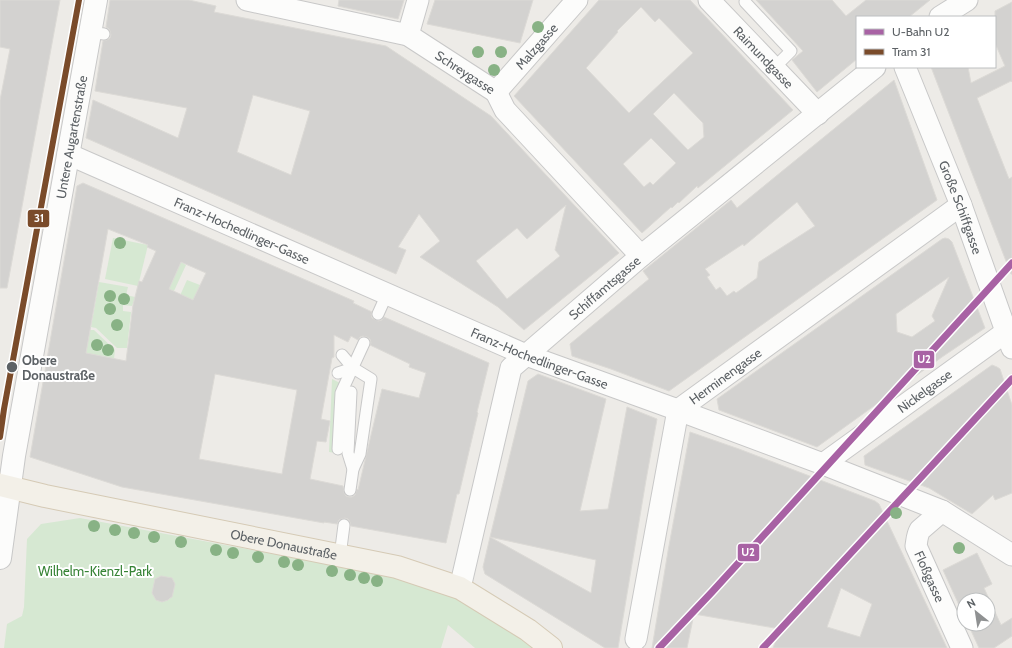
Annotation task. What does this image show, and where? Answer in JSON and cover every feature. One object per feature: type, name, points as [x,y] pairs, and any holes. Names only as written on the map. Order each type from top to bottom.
[{"type":"main road","name":"Obere Donaustraße","points":[[5,486],[398,567],[460,588],[528,630],[551,648]]},
{"type":"street","name":"Untere Augartenstraße","points":[[0,558],[5,486],[68,154],[97,33],[96,0]]},
{"type":"street","name":"Schreygasse","points":[[247,0],[288,4],[408,35],[496,92],[505,110],[641,256]]},
{"type":"street","points":[[408,35],[418,0]]},
{"type":"street","name":"Malzgasse","points":[[496,92],[577,0]]},
{"type":"street","name":"Raimundgasse","points":[[709,0],[818,114]]},
{"type":"street","points":[[942,16],[967,0]]},
{"type":"street","name":"Schiffamtsgasse","points":[[460,588],[511,368],[641,256],[874,68]]},
{"type":"street","name":"Große Schiffgasse","points":[[906,68],[961,205],[1009,340]]},
{"type":"street","name":"Franz-Hochedlinger-Gasse","points":[[68,154],[526,355],[823,464],[942,511],[1012,555]]},
{"type":"street","name":"Herminengasse","points":[[636,639],[678,410],[961,205]]},
{"type":"street","name":"Nickelgasse","points":[[823,464],[1009,340]]},
{"type":"street","name":"Floßgasse","points":[[942,511],[920,530],[918,533],[916,546],[962,648]]},
{"type":"lane","points":[[745,2],[791,51],[774,68]]},
{"type":"lane","points":[[378,314],[387,294]]},
{"type":"lane","points":[[338,449],[341,393],[364,343]]},
{"type":"lane","points":[[342,355],[353,368],[370,379],[360,454],[353,469],[350,490]]},
{"type":"lane","points":[[338,373],[353,368]]},
{"type":"lane","points":[[351,392],[348,453],[353,469]]},
{"type":"lane","points":[[340,556],[344,525]]},
{"type":"green space","points":[[113,238],[148,245],[138,286],[105,279]]},
{"type":"green space","points":[[181,262],[186,265],[174,291],[169,289]]},
{"type":"green space","points":[[187,280],[200,285],[195,307],[178,300]]},
{"type":"green space","points":[[99,282],[128,287],[126,295],[135,297],[132,306],[123,305],[123,311],[131,312],[127,348],[117,348],[96,328],[91,327]]},
{"type":"green space","points":[[90,330],[94,330],[115,350],[114,359],[86,353]]},
{"type":"green space","points":[[332,379],[340,383],[335,396],[333,449],[343,450],[342,454],[329,452]]},
{"type":"green space","name":"Wilhelm-Kienzl-Park","points":[[80,518],[387,575],[449,595],[474,608],[536,648],[475,648],[448,625],[441,648],[4,648],[7,624],[22,616],[24,607],[27,539],[41,524]]},
{"type":"building","points":[[0,0],[60,0],[7,288],[0,288],[0,100],[10,49],[0,47]]},
{"type":"building","points":[[110,0],[189,0],[216,6],[214,12],[386,46],[491,116],[619,253],[524,330],[498,307],[420,257],[440,241],[419,214],[398,247],[406,250],[396,274],[86,138],[93,100],[178,138],[187,108],[95,91],[103,41],[110,38],[111,35],[109,29],[106,27]],"holes":[[[253,95],[310,111],[291,175],[237,152]],[[566,205],[555,250],[560,256],[507,299],[476,261],[517,228],[527,239]]]},
{"type":"building","points":[[339,0],[404,0],[398,19],[338,6]]},
{"type":"building","points":[[435,0],[533,0],[520,43],[427,24]]},
{"type":"building","points":[[599,0],[690,0],[793,110],[698,188],[697,186],[679,203],[678,202],[672,208],[671,207],[642,233],[514,96]],"holes":[[[641,7],[655,22],[659,18],[693,53],[629,113],[586,68],[618,32],[617,31]],[[674,93],[703,123],[704,137],[688,150],[653,114]],[[651,138],[676,163],[653,185],[650,182],[644,187],[623,164]]]},
{"type":"building","points":[[756,0],[832,0],[846,16],[866,0],[930,0],[910,16],[856,16],[856,60],[817,92],[792,60],[803,51]]},
{"type":"building","points":[[1012,2],[1012,82],[1011,81],[977,98],[1009,179],[1012,177],[1012,274],[931,68],[968,68],[971,83],[1005,66],[996,45],[995,11]]},
{"type":"building","points":[[894,80],[937,200],[669,391],[572,356],[570,344],[649,279],[643,271],[731,200],[737,208]],"holes":[[[797,202],[815,226],[759,262],[757,278],[736,293],[734,291],[727,296],[720,287],[716,290],[707,277],[710,275],[705,269],[743,244],[744,246]]]},
{"type":"building","points":[[83,183],[354,301],[353,303],[372,312],[372,318],[378,321],[382,320],[384,317],[489,363],[459,494],[457,494],[446,543],[351,526],[348,519],[345,518],[339,520],[337,524],[324,523],[122,487],[30,457],[77,186]],"holes":[[[108,229],[148,245],[147,247],[156,251],[142,282],[139,281],[133,305],[126,361],[86,353]],[[181,262],[206,273],[193,300],[169,289]],[[334,335],[348,342],[351,336],[358,340],[363,336],[370,339],[370,345],[410,364],[409,367],[426,373],[419,398],[382,389],[358,490],[357,489],[355,495],[352,497],[346,496],[343,486],[310,479],[317,441],[326,442],[330,421],[321,419],[332,358],[334,357]],[[215,374],[297,390],[282,474],[199,459]]]},
{"type":"building","points":[[942,239],[949,239],[952,242],[985,328],[817,447],[719,410],[717,399]],"holes":[[[949,277],[932,316],[935,321],[912,337],[897,332],[896,314]]]},
{"type":"building","points":[[992,365],[1000,369],[1012,405],[1012,493],[995,500],[993,495],[972,514],[929,488],[865,465],[864,456]]},
{"type":"building","points":[[538,374],[606,399],[580,511],[608,509],[627,407],[657,419],[618,648],[605,648],[485,574],[483,567],[490,537],[528,381]],"holes":[[[490,537],[596,560],[591,593]]]},
{"type":"building","points":[[690,432],[739,449],[875,501],[879,504],[947,648],[773,648],[780,629],[694,614],[687,648],[652,648]],"holes":[[[841,588],[872,604],[860,637],[827,627]]]},
{"type":"building","points":[[977,553],[992,584],[984,588],[986,592],[956,592],[956,598],[943,570]]},
{"type":"building","points":[[161,576],[172,578],[175,584],[172,597],[162,602],[156,600],[152,593],[155,579]]},
{"type":"building","points":[[996,614],[1001,625],[1012,618],[1012,636],[994,648],[979,648],[972,632],[996,632]]},
{"type":"metro line","name":"U2","points":[[659,648],[712,592],[1012,263]]},
{"type":"metro line","name":"U2","points":[[763,648],[1012,379]]},
{"type":"tram line","name":"31","points":[[0,437],[79,0]]},
{"type":"place","name":"Obere Donaustraße","points":[[12,367]]}]
